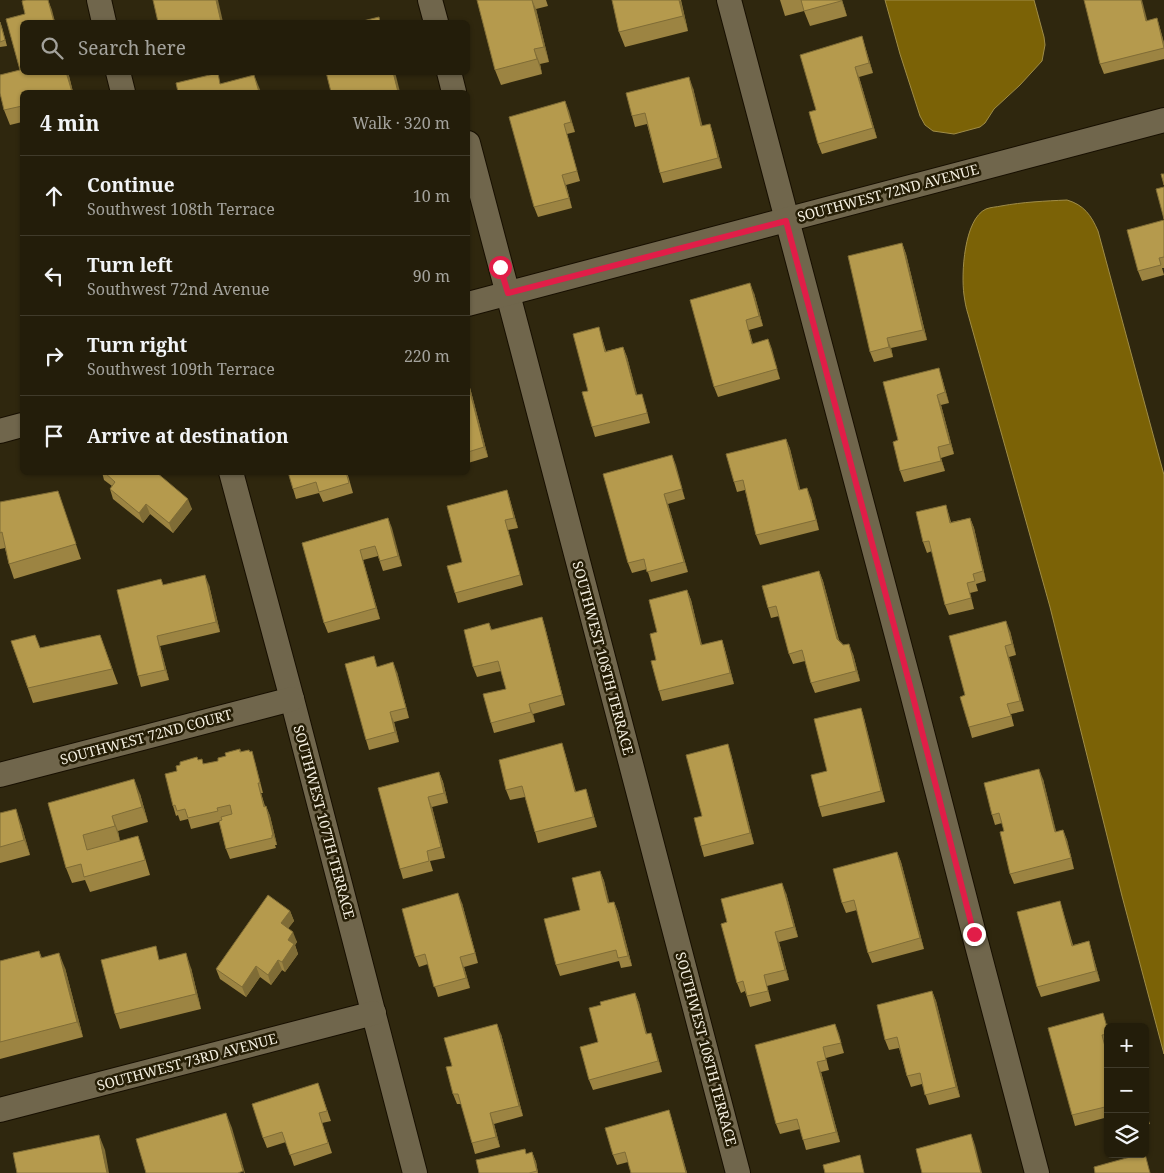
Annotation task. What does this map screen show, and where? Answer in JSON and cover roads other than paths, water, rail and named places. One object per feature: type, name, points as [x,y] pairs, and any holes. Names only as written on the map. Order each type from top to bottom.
[{"type":"street","points":[[98,0],[103,20]]},
{"type":"street","points":[[430,0],[435,20]]},
{"type":"street","points":[[729,0],[1037,1173]]},
{"type":"street","points":[[119,75],[122,90]]},
{"type":"street","points":[[450,75],[454,90]]},
{"type":"street","name":"SOUTHWEST 72ND AVENUE","points":[[470,303],[1164,120]]},
{"type":"street","name":"SOUTHWEST 108TH TERRACE","points":[[470,150],[738,1173]]},
{"type":"street","points":[[0,431],[20,426]]},
{"type":"street","name":"SOUTHWEST 107TH TERRACE","points":[[232,475],[415,1173]]},
{"type":"street","name":"SOUTHWEST 72ND COURT","points":[[0,775],[292,699]]},
{"type":"street","name":"SOUTHWEST 73RD AVENUE","points":[[0,1110],[374,1013]]}]
